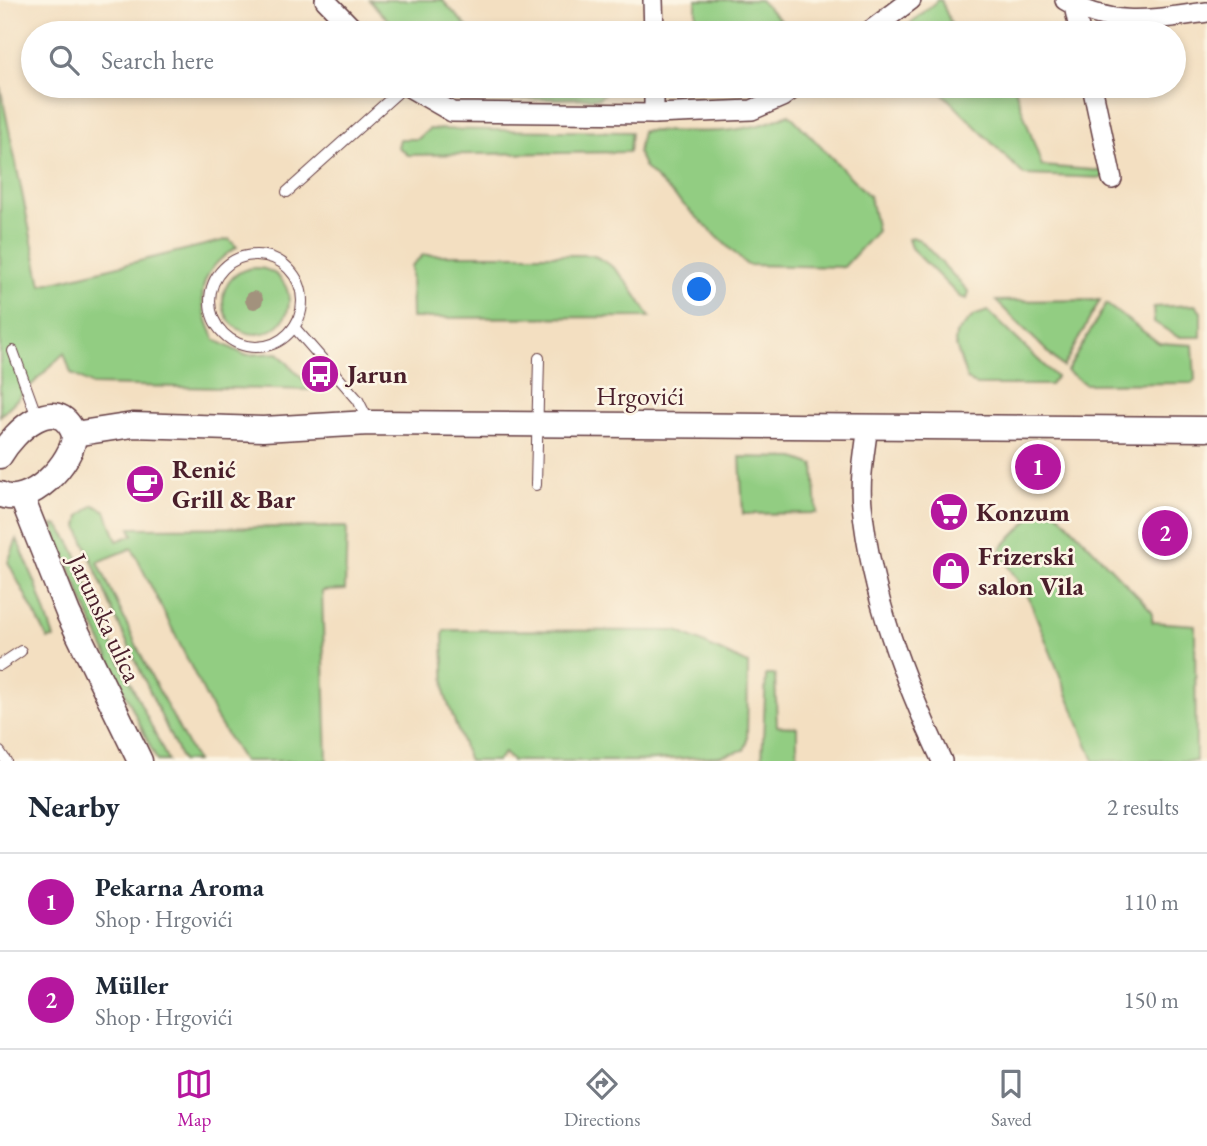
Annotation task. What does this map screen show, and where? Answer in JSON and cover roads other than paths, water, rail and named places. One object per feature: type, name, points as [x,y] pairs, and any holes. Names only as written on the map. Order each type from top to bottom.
[{"type":"street","points":[[325,0],[345,21]]},
{"type":"street","points":[[653,0],[654,21]]},
{"type":"street","points":[[883,21],[911,0]]},
{"type":"street","points":[[1070,3],[1115,20],[1147,21],[1207,12]]},
{"type":"street","points":[[1070,3],[1076,21]]},
{"type":"street","points":[[427,98],[452,112],[654,114],[752,110],[780,98]]},
{"type":"street","points":[[654,98],[654,114]]},
{"type":"street","points":[[1095,98],[1112,179]]},
{"type":"street","points":[[0,456],[23,427],[37,417],[56,415],[65,419],[74,434],[71,452],[63,463],[11,496]]},
{"type":"street","name":"Hrgovići","points":[[74,434],[133,425],[262,429],[369,423],[1207,429]]},
{"type":"street","points":[[868,425],[862,503],[874,578],[891,640],[916,705],[942,761]]},
{"type":"street","name":"Jarunska ulica","points":[[11,496],[140,761]]},
{"type":"lane","points":[[287,192],[393,98]]},
{"type":"lane","points":[[248,256],[274,258],[286,266],[300,288],[302,301],[294,327],[277,341],[256,346],[241,344],[228,336],[212,311],[211,296],[215,281],[223,269],[235,260],[248,256]]},
{"type":"lane","points":[[294,327],[358,400],[369,423]]},
{"type":"lane","points":[[13,351],[37,417]]},
{"type":"lane","points":[[536,485],[538,358]]},
{"type":"lane","points":[[0,665],[21,651]]},
{"type":"lane","points":[[0,752],[6,761]]},
{"type":"place","name":"Jarun","points":[[320,374]]},
{"type":"place","name":"Pekarna Aroma","points":[[1038,467]]},
{"type":"place","name":"Renić Grill & Bar","points":[[145,484]]},
{"type":"place","name":"Konzum","points":[[949,512]]},
{"type":"place","name":"Müller","points":[[1165,533]]},
{"type":"place","name":"Frizerski salon Vila","points":[[951,571]]}]
